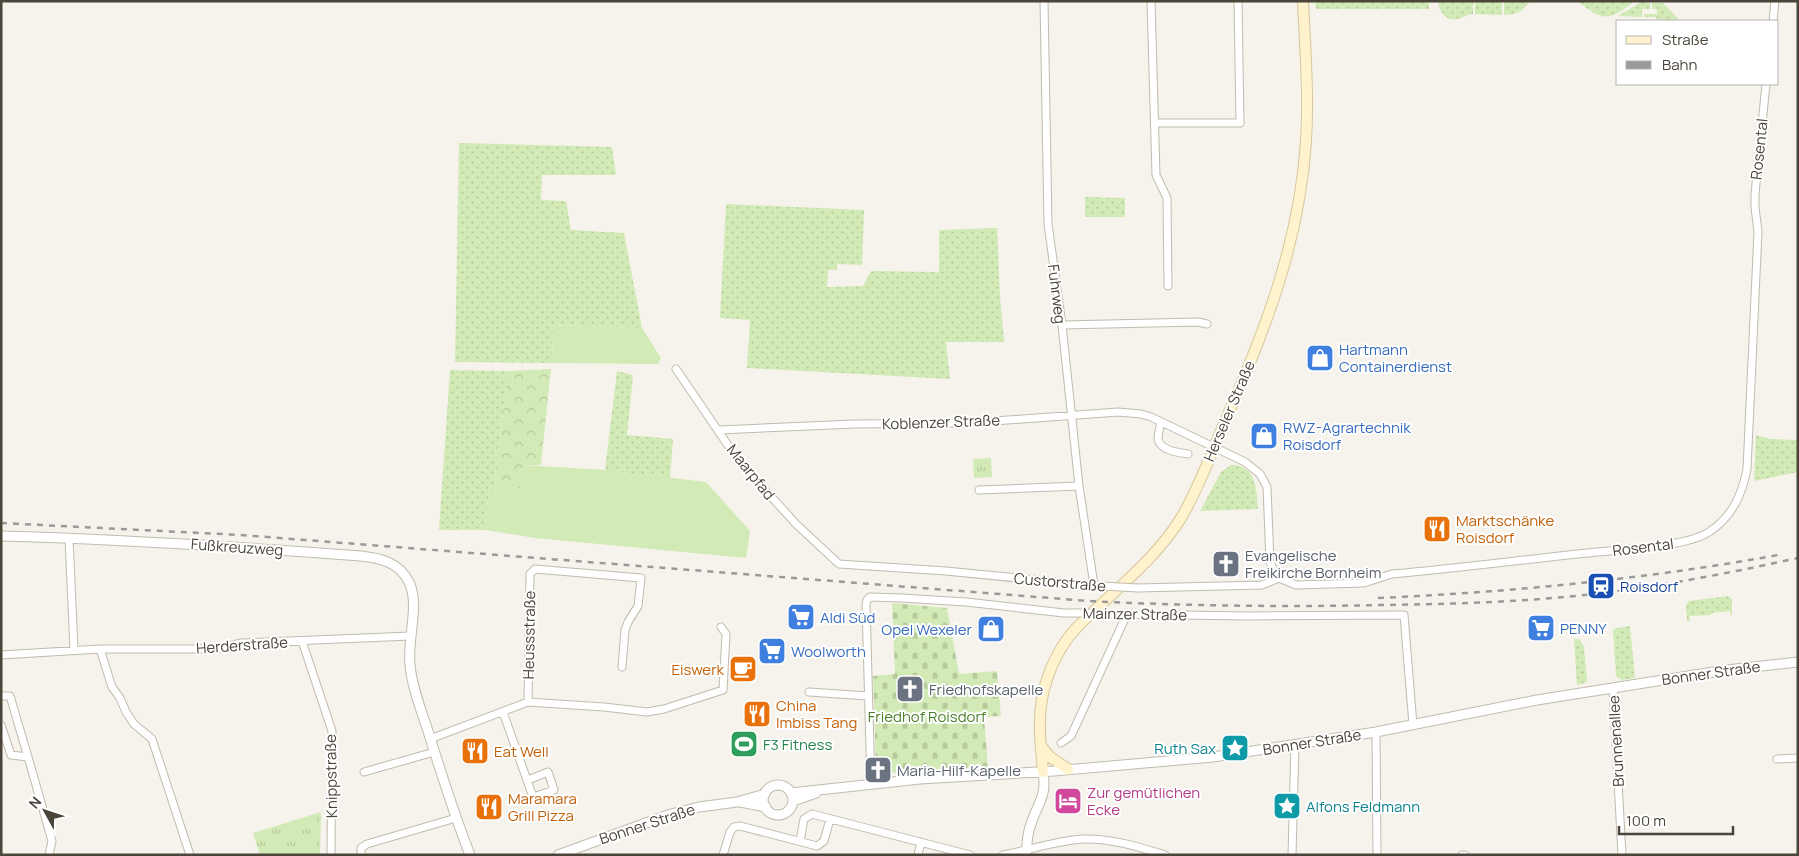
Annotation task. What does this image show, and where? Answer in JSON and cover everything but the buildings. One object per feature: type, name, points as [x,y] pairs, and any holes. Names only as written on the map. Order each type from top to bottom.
[{"type":"main road","name":"Herseler Straße","points":[[1043,772],[1040,720],[1049,673],[1057,655],[1069,636],[1138,570],[1166,539],[1182,517],[1245,377],[1276,297],[1289,251],[1304,169],[1307,124],[1302,1]]},
{"type":"main road","points":[[1041,746],[1050,757],[1068,769]]},
{"type":"street","name":"Fuhrweg","points":[[1044,1],[1048,224],[1062,325],[1079,486],[1098,586]]},
{"type":"street","points":[[1151,1],[1156,175],[1168,198],[1168,286]]},
{"type":"street","points":[[1155,123],[1240,123],[1238,1]]},
{"type":"street","points":[[1773,20],[1775,1]]},
{"type":"street","name":"Rosental","points":[[1279,578],[1288,584],[1296,586],[1364,583],[1392,574],[1683,542],[1695,539],[1721,522],[1735,506],[1744,482],[1746,469],[1758,232],[1754,207],[1766,85]]},
{"type":"street","points":[[1062,325],[1198,322],[1207,324]]},
{"type":"street","name":"Maarpfad","points":[[676,369],[738,460],[796,524],[839,564]]},
{"type":"street","name":"Koblenzer Straße","points":[[719,430],[854,424],[967,423],[1118,412],[1141,414],[1215,447]]},
{"type":"street","points":[[1161,422],[1158,438],[1162,446],[1178,453],[1188,454]]},
{"type":"street","points":[[1215,447],[1245,462],[1260,474],[1264,480],[1267,487],[1270,562],[1279,578]]},
{"type":"street","points":[[979,490],[1079,486]]},
{"type":"street","name":"Fußkreuzweg","points":[[1,536],[245,547],[379,558],[394,564],[409,581],[413,594],[410,665],[416,694],[456,818],[470,855]]},
{"type":"street","points":[[68,538],[74,650]]},
{"type":"street","name":"Custorstraße","points":[[839,564],[937,570],[1098,586],[1138,588],[1262,586],[1279,578]]},
{"type":"street","name":"Heussstraße","points":[[528,702],[530,574],[535,569],[641,578],[638,606],[625,630],[622,667]]},
{"type":"street","name":"Mainzer Straße","points":[[868,696],[867,600],[870,597],[1078,613],[1248,616],[1404,615],[1413,725]]},
{"type":"street","points":[[1061,743],[1071,736],[1127,614]]},
{"type":"street","points":[[430,739],[528,702],[647,712],[664,709],[723,690],[726,634],[722,627]]},
{"type":"street","name":"Herderstraße","points":[[1,655],[100,649],[216,649],[241,643],[411,636]]},
{"type":"street","name":"Knippstraße","points":[[302,641],[332,731],[331,855]]},
{"type":"street","points":[[100,649],[112,687],[120,698],[126,712],[134,724],[152,738],[190,855]]},
{"type":"street","name":"Bonner Straße","points":[[792,797],[822,790],[920,778],[1043,772],[1213,757],[1376,732],[1537,700],[1726,670],[1798,662]]},
{"type":"street","name":"Brunnenallee","points":[[1613,688],[1622,855]]},
{"type":"street","points":[[809,692],[868,696],[871,784]]},
{"type":"street","points":[[1,696],[10,696],[52,841],[49,855]]},
{"type":"street","points":[[503,712],[528,780]]},
{"type":"street","points":[[1,725],[11,755],[28,757]]},
{"type":"street","points":[[1376,732],[1377,855]]},
{"type":"street","points":[[1292,855],[1296,744]]},
{"type":"street","points":[[364,772],[434,752]]},
{"type":"street","points":[[1778,759],[1798,758]]},
{"type":"street","points":[[1026,853],[1031,824],[1044,796],[1043,772]]},
{"type":"street","points":[[778,785],[786,788],[792,797],[791,807],[781,814],[770,812],[764,803],[765,794],[772,786],[778,785]]},
{"type":"street","name":"Bonner Straße","points":[[558,855],[671,814],[699,807],[737,802],[765,794]]},
{"type":"street","name":"Bonner Straße","points":[[737,802],[766,807]]},
{"type":"street","points":[[800,841],[804,819],[812,814],[970,855]]},
{"type":"street","points":[[360,855],[361,848],[367,844],[456,818]]},
{"type":"street","points":[[723,855],[730,832],[734,827],[740,826],[816,846],[824,841],[830,819]]},
{"type":"street","points":[[1003,855],[1026,853],[1082,839],[1125,844],[1166,855]]},
{"type":"street","points":[[918,855],[921,842]]},
{"type":"green space","points":[[1315,1],[1429,1],[1429,9],[1316,9]]},
{"type":"green space","points":[[1438,1],[1473,1],[1473,14],[1450,19],[1442,12]]},
{"type":"green space","points":[[1475,1],[1502,1],[1502,15],[1475,14]]},
{"type":"green space","points":[[1504,1],[1531,1],[1519,12],[1504,15]]},
{"type":"green space","points":[[1577,1],[1632,3],[1616,14],[1603,16],[1598,15]]},
{"type":"green space","points":[[1641,2],[1650,3],[1650,9],[1642,9],[1642,17],[1618,16]]},
{"type":"green space","points":[[1652,3],[1663,3],[1679,20],[1660,20],[1655,17],[1644,17],[1644,14],[1657,14],[1657,9],[1652,9]]},
{"type":"green space","points":[[459,143],[612,147],[616,175],[542,175],[541,200],[566,201],[571,230],[624,233],[642,328],[553,325],[552,363],[455,362]]},
{"type":"green space","points":[[1085,197],[1125,198],[1125,217],[1085,217]]},
{"type":"green space","points":[[726,204],[864,210],[862,265],[837,264],[837,270],[828,270],[827,287],[863,286],[871,271],[939,272],[939,230],[997,228],[1004,342],[946,342],[950,379],[747,368],[750,320],[720,318]]},
{"type":"green space","points":[[553,325],[642,328],[661,358],[658,364],[552,363]]},
{"type":"green space","points":[[551,369],[541,465],[523,465],[520,488],[494,485],[508,371]]},
{"type":"green space","points":[[450,370],[508,371],[494,485],[489,485],[486,530],[439,530]]},
{"type":"green space","points":[[617,371],[633,375],[627,435],[673,439],[670,478],[605,470]]},
{"type":"green space","points":[[1756,435],[1770,439],[1798,440],[1798,472],[1754,481]]},
{"type":"green space","points":[[991,458],[992,477],[974,478],[973,459]]},
{"type":"green space","points":[[523,465],[605,470],[706,482],[750,531],[746,558],[535,538],[486,530],[489,484],[520,488]]},
{"type":"green space","points":[[1231,465],[1246,469],[1254,479],[1258,509],[1200,511],[1221,472]]},
{"type":"green space","points":[[1728,596],[1732,599],[1732,616],[1730,611],[1711,613],[1711,615],[1689,616],[1690,621],[1687,621],[1686,605],[1689,601]]},
{"type":"green space","name":"Friedhof Roisdorf","points":[[892,603],[947,608],[959,674],[997,671],[1001,716],[984,717],[988,767],[884,773],[883,766],[876,766],[873,676],[895,674]]},
{"type":"green space","points":[[1630,626],[1635,678],[1622,680],[1616,676],[1613,629]]},
{"type":"green space","points":[[1574,639],[1579,639],[1584,647],[1587,681],[1577,685]]},
{"type":"green space","points":[[321,812],[320,855],[260,855],[253,833]]},
{"type":"railway","points":[[1,523],[241,535],[1089,601],[1199,605],[1409,605],[1541,599],[1620,591],[1722,574],[1798,558]]},
{"type":"railway","points":[[1378,598],[1529,588],[1629,578],[1778,555]]},
{"type":"place","name":"Hartmann Containerdienst","points":[[1320,358]]},
{"type":"place","name":"RWZ-Agrartechnik Roisdorf","points":[[1264,436]]},
{"type":"place","name":"Marktschänke Roisdorf","points":[[1437,529]]},
{"type":"place","name":"Evangelische Freikirche Bornheim","points":[[1226,564]]},
{"type":"place","name":"Roisdorf","points":[[1601,586]]},
{"type":"place","name":"Aldi Süd","points":[[801,617]]},
{"type":"place","name":"PENNY","points":[[1541,628]]},
{"type":"place","name":"Opel Wexeler","points":[[991,629]]},
{"type":"place","name":"Woolworth","points":[[772,651]]},
{"type":"place","name":"Eiswerk","points":[[743,669]]},
{"type":"place","name":"Friedhofskapelle","points":[[910,689]]},
{"type":"place","name":"China Imbiss Tang","points":[[757,714]]},
{"type":"place","name":"F3 Fitness","points":[[744,744]]},
{"type":"place","name":"Ruth Sax","points":[[1235,748]]},
{"type":"place","name":"Eat Well","points":[[475,751]]},
{"type":"place","name":"Maria-Hilf-Kapelle","points":[[878,770]]},
{"type":"place","name":"Zur gemütlichen Ecke","points":[[1068,801]]},
{"type":"place","name":"Alfons Feldmann","points":[[1287,806]]},
{"type":"place","name":"Maramara Grill Pizza","points":[[489,807]]}]
